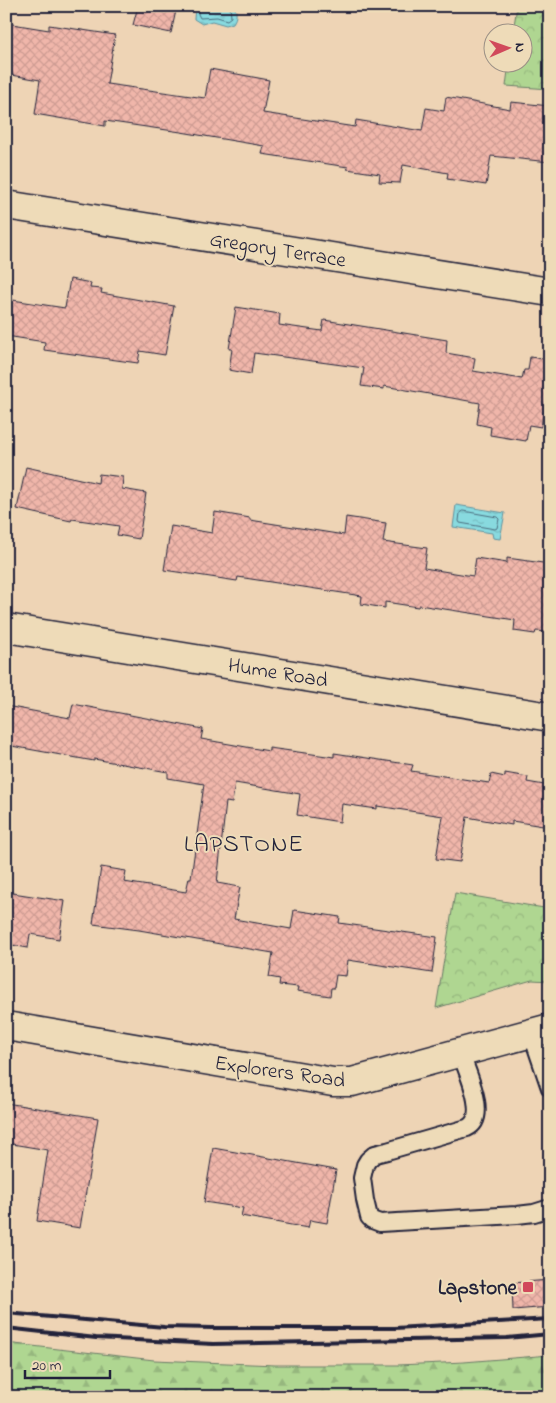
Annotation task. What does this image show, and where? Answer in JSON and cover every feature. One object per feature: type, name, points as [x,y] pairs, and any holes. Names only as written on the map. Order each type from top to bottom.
[{"type":"street","name":"Gregory Terrace","points":[[6,205],[550,292]]},
{"type":"street","name":"Hume Road","points":[[6,628],[550,716]]},
{"type":"street","name":"Explorers Road","points":[[6,1026],[333,1082],[352,1082],[540,1030]]},
{"type":"lane","points":[[540,1030],[550,1088]]},
{"type":"lane","points":[[460,1052],[476,1099],[477,1113],[474,1123],[467,1128],[387,1150],[372,1157],[365,1165],[362,1178],[369,1216],[372,1220],[380,1223],[517,1215],[534,1213],[550,1208]]},
{"type":"green space","points":[[517,6],[550,6],[550,89],[506,86],[508,72],[534,72],[534,22],[515,22]]},
{"type":"green space","points":[[455,893],[550,909],[550,981],[532,980],[436,1008]]},
{"type":"green space","points":[[6,1343],[154,1360],[275,1365],[398,1365],[550,1355],[550,1397],[6,1397]]},
{"type":"water","points":[[195,6],[234,6],[236,17],[233,23],[226,25],[212,21],[202,24],[194,19]]},
{"type":"water","points":[[456,505],[505,513],[500,539],[493,538],[492,533],[453,527]]},
{"type":"building","points":[[138,6],[177,6],[171,33],[133,25]]},
{"type":"building","points":[[6,23],[49,30],[49,25],[115,35],[107,84],[205,98],[210,69],[269,80],[263,113],[355,127],[356,120],[422,131],[426,108],[444,111],[446,97],[510,109],[511,102],[550,106],[550,162],[491,156],[486,185],[447,179],[448,173],[403,165],[400,183],[379,182],[380,174],[347,169],[348,167],[262,154],[264,146],[105,121],[105,126],[35,114],[40,80],[6,74]]},
{"type":"building","points":[[70,279],[91,283],[90,288],[102,289],[101,293],[174,306],[165,355],[140,351],[138,363],[44,350],[45,342],[6,336],[6,299],[65,308]]},
{"type":"building","points":[[236,307],[280,314],[279,325],[322,331],[324,320],[447,340],[446,353],[475,358],[473,371],[522,379],[524,370],[528,370],[530,357],[550,360],[550,375],[541,427],[529,425],[526,441],[490,435],[491,427],[477,424],[480,403],[384,386],[384,389],[361,386],[364,368],[254,353],[251,374],[229,370],[232,349],[229,349]]},
{"type":"building","points":[[26,467],[98,483],[99,474],[123,477],[122,489],[146,493],[139,539],[117,535],[119,526],[72,519],[71,521],[17,509]]},
{"type":"building","points":[[215,512],[250,518],[250,520],[344,535],[346,517],[386,523],[383,542],[427,548],[424,568],[473,576],[476,558],[507,563],[507,558],[550,564],[550,619],[548,632],[536,631],[535,634],[514,631],[515,620],[419,605],[418,607],[385,602],[385,608],[361,604],[362,596],[238,577],[237,581],[164,570],[171,526],[212,533]]},
{"type":"building","points":[[73,704],[203,729],[201,739],[269,751],[269,748],[334,757],[334,753],[413,765],[411,771],[489,783],[491,774],[505,777],[505,773],[528,777],[527,782],[550,786],[548,808],[546,808],[543,826],[512,821],[512,825],[467,817],[460,862],[436,859],[443,816],[377,806],[377,809],[342,804],[340,822],[297,815],[300,794],[235,783],[232,803],[226,802],[217,883],[240,887],[234,919],[291,929],[294,910],[340,917],[339,923],[437,937],[432,973],[348,960],[346,976],[336,975],[334,988],[331,988],[330,996],[297,991],[298,987],[279,985],[280,979],[269,977],[273,953],[93,924],[101,867],[126,871],[124,882],[186,892],[189,878],[191,878],[204,784],[168,778],[168,772],[6,745],[6,706],[70,718]]},
{"type":"building","points":[[6,892],[65,901],[59,939],[30,934],[28,948],[6,944]]},
{"type":"building","points":[[6,1103],[98,1118],[80,1228],[37,1221],[48,1150],[6,1143]]},
{"type":"building","points":[[213,1148],[336,1170],[327,1223],[310,1220],[308,1228],[241,1216],[243,1208],[204,1202]]},
{"type":"building","points":[[550,1280],[550,1307],[513,1310],[512,1283]]},
{"type":"railway","points":[[6,1313],[164,1327],[212,1328],[395,1328],[550,1319]]},
{"type":"railway","points":[[6,1328],[96,1338],[213,1344],[507,1338],[550,1334]]},
{"type":"place","name":"Lapstone","points":[[528,1287]]},
{"type":"district","name":"LAPSTONE","points":[[244,843]]}]
